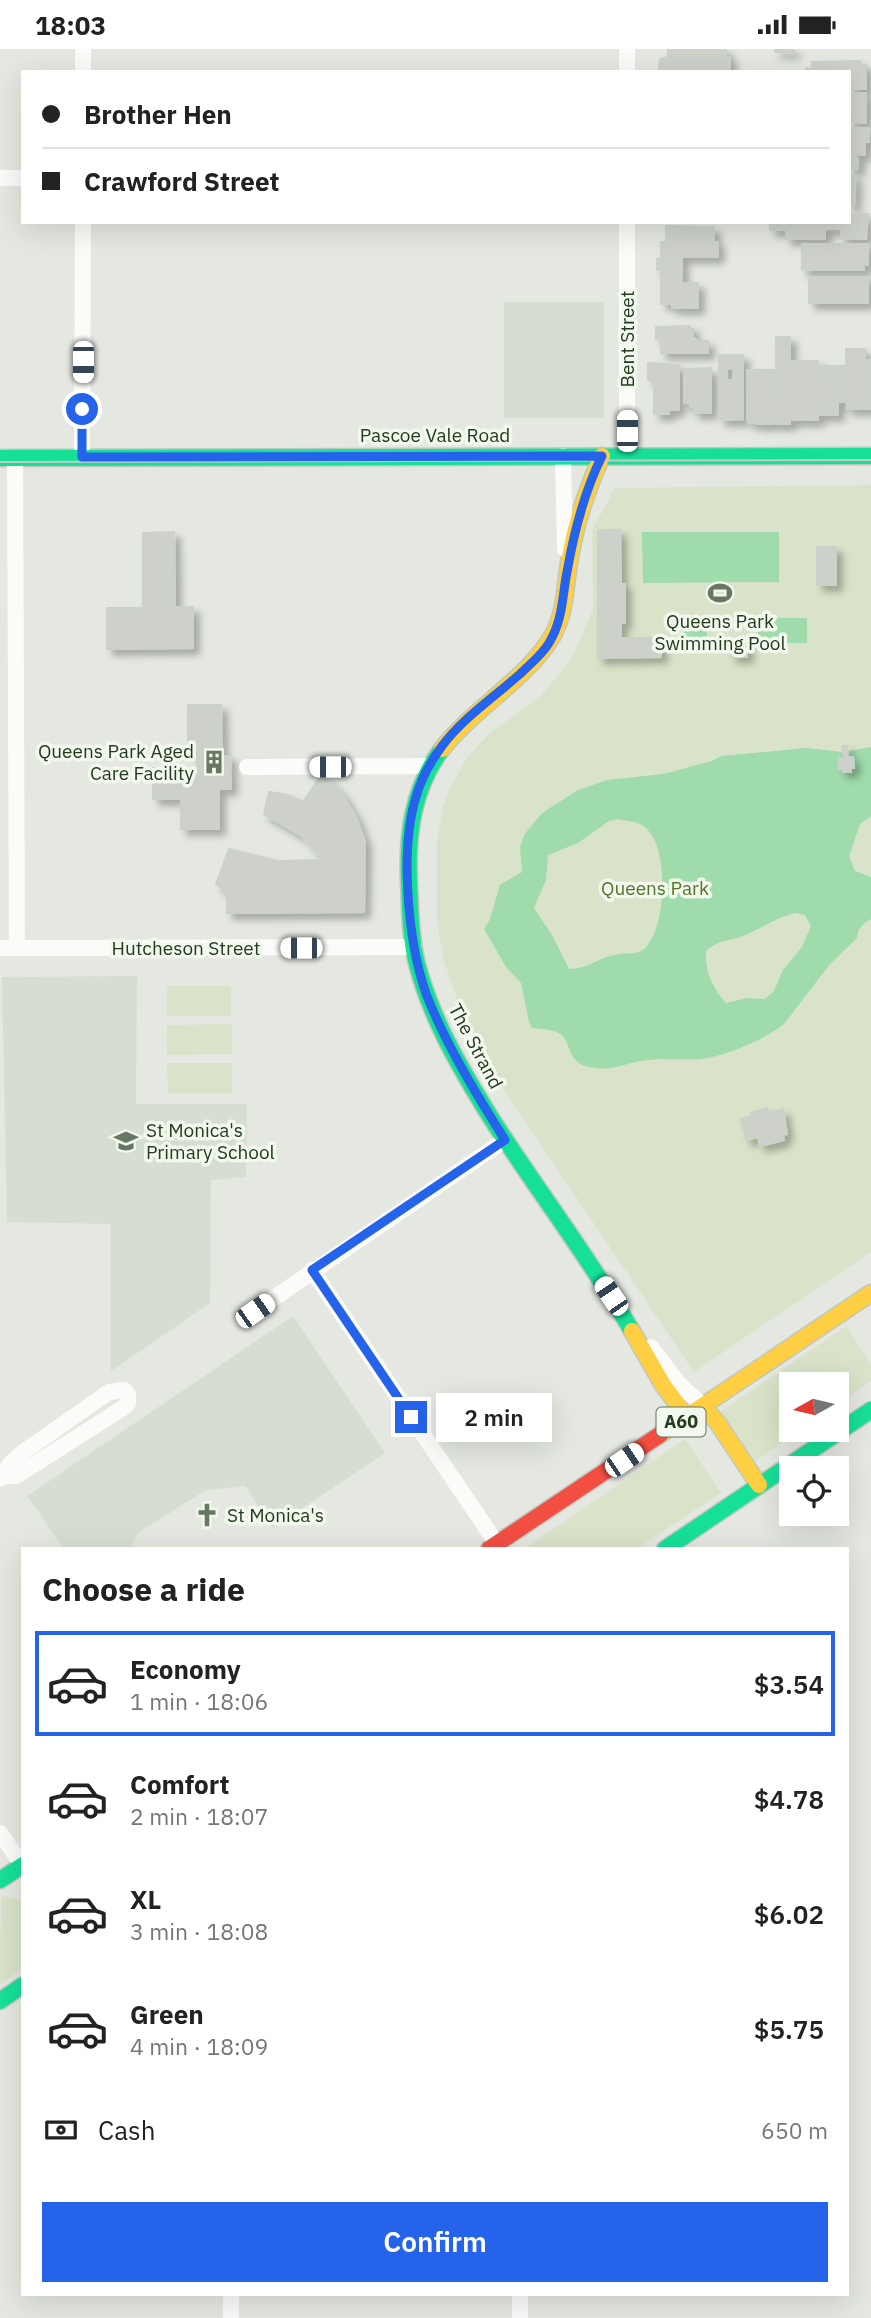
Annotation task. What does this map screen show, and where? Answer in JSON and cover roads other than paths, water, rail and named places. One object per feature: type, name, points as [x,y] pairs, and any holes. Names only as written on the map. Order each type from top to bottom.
[{"type":"main road","name":"The Strand","points":[[602,456],[583,503],[566,576],[563,608],[548,645],[445,742],[429,767],[416,798],[411,821],[408,876],[414,947],[422,982],[440,1026],[471,1084],[505,1140],[620,1310],[656,1373],[699,1430]]},
{"type":"main road","name":"Pascoe Vale Road","points":[[8,458],[871,456]]},
{"type":"main road","name":"A60","points":[[495,1547],[703,1406],[864,1302]]},
{"type":"main road","points":[[703,1406],[717,1422],[752,1489]]},
{"type":"main road","points":[[668,1547],[871,1411]]},
{"type":"main road","points":[[712,1444],[752,1489]]},
{"type":"main road","points":[[0,1880],[21,1867]]},
{"type":"main road","points":[[0,2001],[21,1986]]},
{"type":"street","points":[[83,49],[83,70]]},
{"type":"street","points":[[627,49],[627,70]]},
{"type":"street","points":[[0,178],[21,178]]},
{"type":"street","points":[[82,457],[83,224]]},
{"type":"street","name":"Bent Street","points":[[627,224],[627,455]]},
{"type":"street","name":"The Strand","points":[[563,456],[566,576]]},
{"type":"street","points":[[8,458],[17,948]]},
{"type":"street","points":[[247,767],[429,767]]},
{"type":"street","name":"Hutcheson Street","points":[[0,948],[414,947]]},
{"type":"street","points":[[255,1311],[505,1140]]},
{"type":"street","points":[[312,1270],[495,1547]]},
{"type":"street","name":"The Strand","points":[[620,1310],[679,1384],[703,1406]]},
{"type":"street","points":[[117,1389],[128,1394],[128,1403],[122,1408],[16,1476],[3,1478],[9,1465],[22,1453],[100,1398],[117,1389]]},
{"type":"street","points":[[0,1833],[21,1863]]},
{"type":"street","points":[[231,2296],[231,2318]]},
{"type":"street","points":[[520,2296],[520,2318]]},
{"type":"tram line","points":[[0,462],[871,460]]},
{"type":"place","name":"Queens Park Swimming Pool","points":[[720,593]]},
{"type":"place","name":"Queens Park Aged Care Facility","points":[[214,762]]},
{"type":"place","name":"St Monica's Primary School","points":[[126,1141]]},
{"type":"place","name":"St Monica's","points":[[207,1515]]},
{"type":"park label","name":"Queens Park","points":[[655,888]]}]
